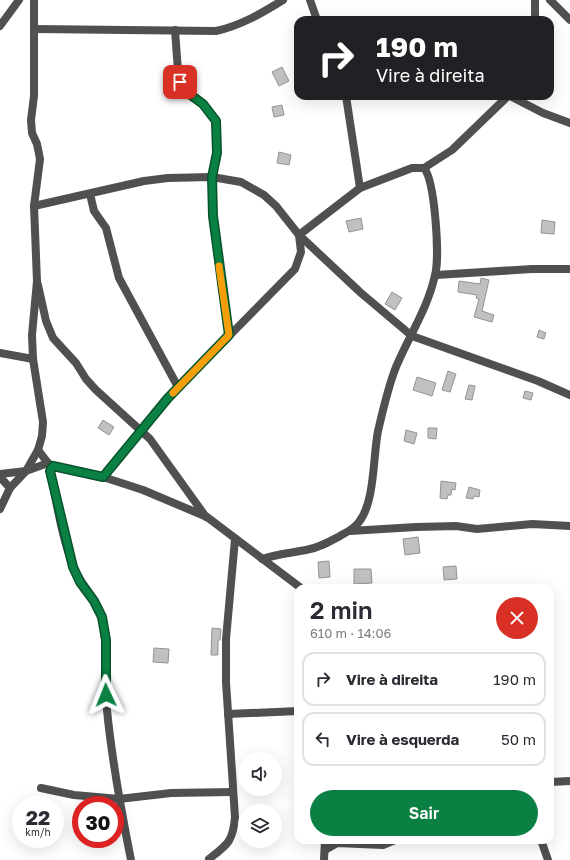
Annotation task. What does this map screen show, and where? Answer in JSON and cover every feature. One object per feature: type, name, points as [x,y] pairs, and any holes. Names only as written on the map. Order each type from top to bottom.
[{"type":"street","points":[[0,26],[19,0]]},
{"type":"street","points":[[0,509],[10,488],[26,471],[38,450],[42,436],[43,422],[32,359],[32,335],[37,280],[34,206],[40,159],[37,144],[32,133],[31,120],[34,96],[34,0]]},
{"type":"street","points":[[310,0],[316,16]]},
{"type":"street","points":[[535,0],[535,16]]},
{"type":"street","points":[[550,0],[570,20]]},
{"type":"street","points":[[35,29],[216,31],[230,28],[265,12],[281,1]]},
{"type":"street","points":[[175,30],[180,82],[184,90],[203,104],[216,121],[217,153],[212,177],[213,216],[229,335]]},
{"type":"street","points":[[347,100],[360,188]]},
{"type":"street","points":[[299,235],[360,188],[412,168],[424,168],[452,150],[505,100]]},
{"type":"street","points":[[517,100],[543,113],[570,123]]},
{"type":"street","points":[[262,559],[279,554],[308,550],[323,545],[350,531],[362,518],[367,509],[376,441],[393,376],[426,305],[436,275],[436,230],[431,187],[424,168]]},
{"type":"street","points":[[34,206],[152,180],[212,177],[241,182],[264,195],[276,206],[299,235],[361,293],[412,336],[538,381],[570,396]]},
{"type":"street","points":[[90,194],[94,212],[106,228],[119,278],[178,387]]},
{"type":"street","points":[[103,477],[178,387],[295,269],[301,252],[299,235]]},
{"type":"street","points":[[436,275],[570,268]]},
{"type":"street","points":[[37,280],[46,321],[53,338],[76,363],[96,390],[141,430],[168,462],[207,517]]},
{"type":"street","points":[[0,353],[32,359]]},
{"type":"street","points":[[38,450],[50,465],[50,475],[73,567],[80,582],[94,601],[102,617],[106,640],[105,680],[107,710],[119,796]]},
{"type":"street","points":[[0,474],[26,471],[50,465],[103,477],[143,490],[207,517],[296,584]]},
{"type":"street","points":[[0,477],[10,488]]},
{"type":"street","points":[[362,518],[369,530]]},
{"type":"street","points":[[350,531],[456,526],[477,529],[538,524],[570,526]]},
{"type":"street","points":[[208,859],[224,847],[231,839],[234,832],[235,818],[232,792],[228,714],[226,639],[235,539]]},
{"type":"street","points":[[228,714],[294,710]]},
{"type":"street","points":[[554,782],[570,781]]},
{"type":"street","points":[[41,788],[85,796]]},
{"type":"street","points":[[124,798],[171,793],[232,792]]},
{"type":"street","points":[[124,822],[132,860]]},
{"type":"street","points":[[324,860],[325,844]]},
{"type":"street","points":[[325,850],[332,844]]},
{"type":"street","points":[[542,844],[548,860]]},
{"type":"building","points":[[282,67],[289,81],[279,86],[272,72]]},
{"type":"building","points":[[282,105],[284,115],[274,117],[272,107]]},
{"type":"building","points":[[279,152],[291,155],[289,165],[277,163]]},
{"type":"building","points":[[361,218],[363,229],[349,232],[346,221]]},
{"type":"building","points":[[542,220],[555,222],[554,234],[541,233]]},
{"type":"building","points":[[481,278],[489,280],[482,311],[494,315],[492,322],[474,317],[479,299],[476,298],[477,295],[458,292],[459,281],[480,284]]},
{"type":"building","points":[[392,292],[402,298],[395,310],[385,304]]},
{"type":"building","points":[[539,330],[546,333],[544,339],[537,337]]},
{"type":"building","points":[[448,371],[456,374],[450,392],[442,390]]},
{"type":"building","points":[[417,377],[436,383],[432,396],[413,390]]},
{"type":"building","points":[[469,385],[475,386],[472,400],[465,399]]},
{"type":"building","points":[[525,391],[533,393],[531,400],[523,398]]},
{"type":"building","points":[[103,420],[114,427],[109,435],[98,428]]},
{"type":"building","points":[[428,428],[437,428],[436,439],[428,438]]},
{"type":"building","points":[[406,430],[417,433],[414,444],[404,441]]},
{"type":"building","points":[[441,481],[456,483],[455,490],[452,489],[451,495],[448,495],[447,499],[440,498]]},
{"type":"building","points":[[469,487],[480,490],[479,497],[474,496],[473,499],[466,498]]},
{"type":"building","points":[[418,537],[420,553],[405,555],[403,539]]},
{"type":"building","points":[[329,561],[330,577],[319,578],[318,562]]},
{"type":"building","points":[[456,566],[457,579],[444,580],[443,567]]},
{"type":"building","points":[[354,569],[371,569],[372,583],[354,584]]},
{"type":"building","points":[[212,628],[221,629],[220,640],[218,640],[218,655],[211,655]]},
{"type":"building","points":[[154,648],[169,649],[168,663],[153,662]]},
{"type":"slow traffic","points":[[173,393],[229,335],[219,266]]},
{"type":"route","points":[[106,695],[106,640],[102,617],[94,601],[80,582],[73,567],[50,475],[50,469],[53,466],[103,477],[168,398],[229,335],[213,216],[212,177],[217,153],[218,138],[216,121],[203,104],[184,90],[180,82]]}]
